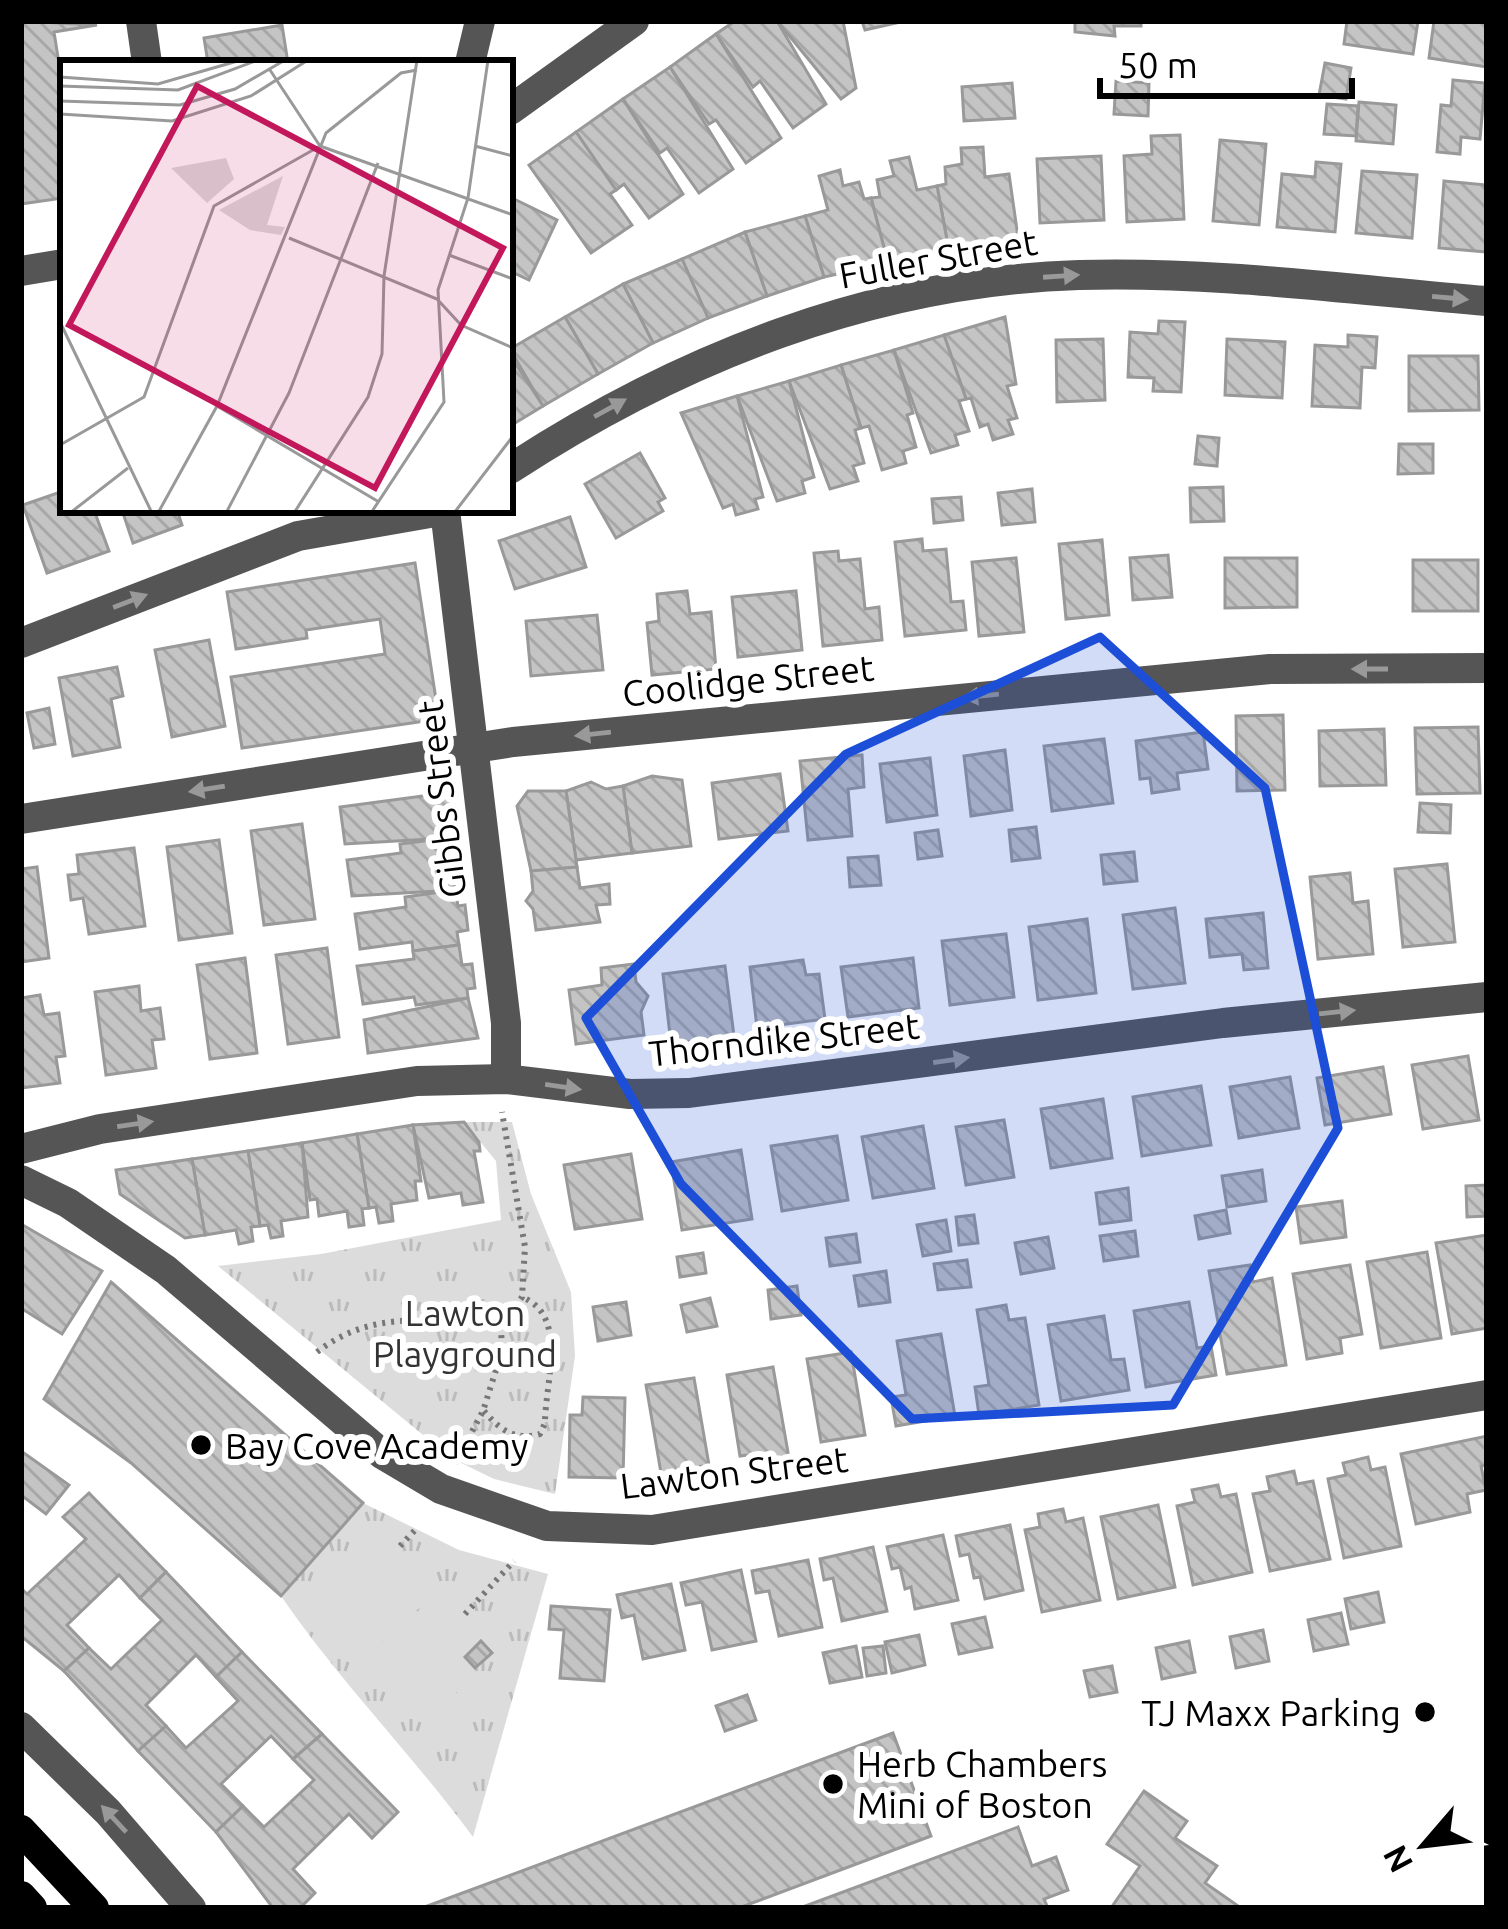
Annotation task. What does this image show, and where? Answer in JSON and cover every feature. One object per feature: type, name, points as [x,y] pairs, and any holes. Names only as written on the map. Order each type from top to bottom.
[{"type":"main road","points":[[21,1830],[94,1908]]},
{"type":"main road","points":[[21,1896],[32,1908]]},
{"type":"street","points":[[141,21],[147,60]]},
{"type":"street","points":[[471,60],[480,21]]},
{"type":"street","points":[[513,108],[634,21]]},
{"type":"street","points":[[21,271],[60,264]]},
{"type":"street","name":"Fuller Street","points":[[513,467],[616,404],[728,351],[834,314],[1003,280],[1082,275],[1233,280],[1487,302]]},
{"type":"street","points":[[21,643],[298,536],[429,513]]},
{"type":"street","name":"Gibbs Street","points":[[446,513],[506,1023],[506,1079]]},
{"type":"street","name":"Coolidge Street","points":[[21,819],[475,746],[1270,669],[1487,668]]},
{"type":"street","name":"Thorndike Street","points":[[21,1150],[100,1129],[394,1084],[506,1079],[630,1094],[689,1093],[1223,1023],[1487,997]]},
{"type":"street","name":"Lawton Street","points":[[21,1180],[68,1203],[166,1270],[382,1454],[460,1497],[547,1526],[652,1530],[1487,1395]]},
{"type":"street","points":[[21,1726],[108,1812],[191,1908]]},
{"type":"path","points":[[453,1466],[483,1411],[502,1351],[500,1327],[522,1297],[525,1247],[502,1112]]},
{"type":"path","points":[[483,1411],[508,1434],[526,1438],[540,1434],[545,1423],[552,1338],[547,1318],[522,1297]]},
{"type":"path","points":[[317,1352],[342,1333],[400,1318],[500,1327]]},
{"type":"path","points":[[400,1546],[417,1528]]},
{"type":"path","points":[[465,1614],[514,1562]]},
{"type":"highlighted area","points":[[1100,637],[1265,788],[1338,1128],[1173,1405],[912,1419],[681,1184],[586,1018],[846,754]]},
{"type":"green space","name":"Lawton Playground","points":[[464,1122],[512,1122],[531,1194],[571,1292],[575,1356],[555,1494],[494,1479],[451,1458],[218,1266],[321,1254],[501,1220],[496,1161]]},
{"type":"green space","points":[[363,1503],[459,1550],[548,1574],[473,1837],[281,1596]]},
{"type":"green space","points":[[382,1533],[436,1593],[359,1662],[305,1603]]},
{"type":"green space","points":[[451,1610],[492,1653],[453,1689],[469,1707],[436,1738],[379,1677]]},
{"type":"building","points":[[21,21],[97,25],[54,32],[60,70],[60,198],[21,204]]},
{"type":"building","points":[[735,21],[777,21],[826,104],[793,128],[760,81],[753,87],[716,34]]},
{"type":"building","points":[[777,21],[843,21],[856,88],[841,99]]},
{"type":"building","points":[[862,21],[905,21],[865,30]]},
{"type":"building","points":[[1075,21],[1141,21],[1141,26],[1114,26],[1115,36],[1075,32]]},
{"type":"building","points":[[1347,21],[1418,21],[1413,54],[1344,44]]},
{"type":"building","points":[[1434,21],[1487,21],[1487,67],[1429,58]]},
{"type":"building","points":[[282,25],[288,60],[208,60],[204,38]]},
{"type":"building","points":[[716,34],[781,138],[746,163],[716,120],[709,124],[670,67]]},
{"type":"building","points":[[1325,63],[1351,68],[1346,99],[1319,95]]},
{"type":"building","points":[[670,67],[733,169],[699,193],[667,148],[660,153],[623,99]]},
{"type":"building","points":[[1453,80],[1485,83],[1480,139],[1461,137],[1460,154],[1437,152],[1441,105],[1451,106]]},
{"type":"building","points":[[1116,81],[1149,83],[1148,116],[1114,114]]},
{"type":"building","points":[[1012,83],[1015,118],[964,121],[962,87]]},
{"type":"building","points":[[623,99],[683,194],[649,218],[624,184],[616,190],[576,132]]},
{"type":"building","points":[[1359,102],[1396,105],[1393,144],[1356,141]]},
{"type":"building","points":[[1327,104],[1358,106],[1356,136],[1324,134]]},
{"type":"building","points":[[576,132],[616,190],[610,194],[632,225],[591,253],[529,165]]},
{"type":"building","points":[[1180,135],[1184,219],[1127,222],[1124,156],[1152,154],[1151,136]]},
{"type":"building","points":[[1220,140],[1266,144],[1259,225],[1213,221]]},
{"type":"building","points":[[983,147],[985,177],[1009,174],[1018,237],[949,251],[937,186],[946,184],[945,167],[962,164],[961,148]]},
{"type":"building","points":[[1101,156],[1104,220],[1040,223],[1037,159]]},
{"type":"building","points":[[909,157],[917,190],[937,186],[949,251],[888,263],[871,198],[880,197],[877,180],[894,176],[890,161]]},
{"type":"building","points":[[1316,162],[1341,164],[1335,232],[1277,227],[1282,174],[1315,177]]},
{"type":"building","points":[[840,170],[843,186],[859,182],[864,199],[871,198],[888,263],[824,277],[805,216],[828,210],[819,176]]},
{"type":"building","points":[[1362,171],[1417,175],[1412,238],[1356,233]]},
{"type":"building","points":[[1444,181],[1487,185],[1487,252],[1439,248]]},
{"type":"building","points":[[513,198],[557,220],[529,280],[513,272]]},
{"type":"building","points":[[805,216],[824,277],[767,296],[745,232]]},
{"type":"building","points":[[745,232],[767,296],[708,318],[682,259]]},
{"type":"building","points":[[682,259],[708,318],[653,343],[623,284]]},
{"type":"building","points":[[623,284],[653,343],[598,374],[565,317]]},
{"type":"building","points":[[565,317],[598,374],[543,406],[513,347]]},
{"type":"building","points":[[1005,317],[1016,384],[1007,386],[1017,418],[1008,420],[1013,434],[993,440],[988,424],[980,427],[971,398],[966,399],[944,335]]},
{"type":"building","points":[[1159,321],[1185,322],[1181,392],[1153,391],[1154,378],[1128,377],[1130,332],[1158,334]]},
{"type":"building","points":[[944,335],[966,399],[959,401],[969,431],[955,435],[958,445],[931,453],[894,350]]},
{"type":"building","points":[[1348,335],[1377,337],[1375,368],[1362,367],[1360,408],[1312,406],[1315,345],[1348,347]]},
{"type":"building","points":[[1103,339],[1105,400],[1057,402],[1056,340]]},
{"type":"building","points":[[1227,339],[1285,342],[1282,398],[1225,395]]},
{"type":"building","points":[[894,350],[913,413],[907,415],[916,447],[903,451],[906,463],[882,470],[869,426],[861,428],[841,365]]},
{"type":"building","points":[[1409,356],[1478,356],[1479,410],[1409,411]]},
{"type":"building","points":[[513,360],[543,406],[513,424]]},
{"type":"building","points":[[841,365],[861,428],[855,430],[864,463],[853,466],[858,481],[830,489],[789,381]]},
{"type":"building","points":[[789,381],[814,477],[802,481],[805,493],[777,501],[737,396]]},
{"type":"building","points":[[737,396],[763,497],[755,499],[758,509],[736,515],[733,504],[723,508],[681,413]]},
{"type":"building","points":[[1198,436],[1219,438],[1217,466],[1195,464]]},
{"type":"building","points":[[1399,444],[1433,444],[1433,473],[1398,474]]},
{"type":"building","points":[[640,453],[665,498],[658,502],[663,511],[616,538],[585,484]]},
{"type":"building","points":[[1223,487],[1224,521],[1191,522],[1190,488]]},
{"type":"building","points":[[1032,489],[1035,522],[1002,525],[998,493]]},
{"type":"building","points":[[60,492],[60,513],[95,513],[109,551],[47,573],[23,505]]},
{"type":"building","points":[[961,497],[963,520],[934,523],[932,499]]},
{"type":"building","points":[[123,513],[178,513],[182,525],[133,543]]},
{"type":"building","points":[[570,517],[586,567],[515,589],[499,541]]},
{"type":"building","points":[[922,539],[923,551],[946,549],[951,602],[963,601],[966,630],[905,636],[895,542]]},
{"type":"building","points":[[1102,540],[1109,615],[1066,619],[1059,544]]},
{"type":"building","points":[[838,551],[839,561],[860,559],[865,609],[879,607],[882,640],[823,646],[814,553]]},
{"type":"building","points":[[1168,555],[1172,597],[1133,600],[1130,558]]},
{"type":"building","points":[[1016,558],[1024,632],[979,636],[972,562]]},
{"type":"building","points":[[1225,558],[1297,558],[1297,607],[1225,608]]},
{"type":"building","points":[[1413,560],[1478,560],[1478,611],[1413,611]]},
{"type":"building","points":[[415,563],[439,719],[242,748],[231,677],[385,654],[380,619],[306,630],[307,638],[236,649],[227,592]]},
{"type":"building","points":[[687,591],[690,614],[711,612],[716,669],[652,675],[647,623],[659,621],[657,594]]},
{"type":"building","points":[[796,591],[802,650],[738,657],[732,597]]},
{"type":"building","points":[[597,615],[603,670],[531,676],[526,621]]},
{"type":"building","points":[[209,640],[225,726],[172,737],[155,650]]},
{"type":"building","points":[[117,667],[123,696],[111,699],[120,747],[73,756],[59,678]]},
{"type":"building","points":[[49,708],[55,744],[34,748],[27,713]]},
{"type":"building","points":[[1283,715],[1285,790],[1237,791],[1236,716]]},
{"type":"building","points":[[1478,727],[1480,793],[1417,794],[1415,728]]},
{"type":"building","points":[[1384,729],[1386,785],[1320,786],[1319,731]]},
{"type":"building","points":[[1203,732],[1208,769],[1177,773],[1179,789],[1152,793],[1150,778],[1140,779],[1136,741]]},
{"type":"building","points":[[1104,739],[1113,803],[1052,811],[1044,746]]},
{"type":"building","points":[[1005,750],[1012,810],[971,816],[964,756]]},
{"type":"building","points":[[862,755],[864,787],[848,789],[852,836],[808,840],[800,761]]},
{"type":"building","points":[[930,758],[937,815],[887,822],[880,764]]},
{"type":"building","points":[[780,774],[788,831],[719,839],[712,783]]},
{"type":"building","points":[[652,776],[682,780],[691,846],[632,853],[623,786]]},
{"type":"building","points":[[591,782],[606,789],[623,786],[632,853],[576,860],[566,791]]},
{"type":"building","points":[[528,791],[566,791],[577,867],[531,871],[517,806]]},
{"type":"building","points":[[453,792],[458,827],[447,828],[448,838],[345,844],[340,807]]},
{"type":"building","points":[[1420,803],[1451,805],[1450,833],[1418,832]]},
{"type":"building","points":[[302,824],[315,919],[264,925],[251,831]]},
{"type":"building","points":[[1036,827],[1040,858],[1012,861],[1009,830]]},
{"type":"building","points":[[938,830],[942,856],[918,859],[915,833]]},
{"type":"building","points":[[448,838],[450,856],[459,854],[462,874],[453,876],[455,890],[352,896],[347,860],[401,853],[400,844]]},
{"type":"building","points":[[219,840],[232,933],[179,940],[167,847]]},
{"type":"building","points":[[134,848],[145,926],[89,934],[83,898],[71,900],[68,875],[79,874],[77,855]]},
{"type":"building","points":[[1134,852],[1137,881],[1104,884],[1101,855]]},
{"type":"building","points":[[878,856],[881,885],[850,887],[848,858]]},
{"type":"building","points":[[1447,864],[1455,942],[1403,947],[1395,869]]},
{"type":"building","points":[[37,867],[49,958],[21,962],[21,869]]},
{"type":"building","points":[[577,867],[580,888],[609,884],[610,904],[596,905],[600,922],[536,930],[533,909],[526,901],[533,891],[531,871]]},
{"type":"building","points":[[1350,873],[1353,903],[1368,901],[1373,954],[1318,959],[1310,877]]},
{"type":"building","points":[[455,890],[458,906],[465,905],[468,930],[457,932],[459,945],[413,951],[412,942],[360,949],[355,914],[406,907],[405,897]]},
{"type":"building","points":[[1175,908],[1185,983],[1133,989],[1123,915]]},
{"type":"building","points":[[1263,913],[1268,968],[1244,970],[1242,954],[1210,957],[1206,919]]},
{"type":"building","points":[[1087,919],[1096,993],[1038,1000],[1029,927]]},
{"type":"building","points":[[1006,934],[1014,997],[950,1005],[942,941]]},
{"type":"building","points":[[459,945],[462,965],[472,964],[475,988],[467,989],[468,998],[416,1005],[414,997],[363,1004],[357,966],[414,959],[413,951]]},
{"type":"building","points":[[327,948],[339,1037],[288,1044],[276,955]]},
{"type":"building","points":[[245,958],[257,1053],[210,1059],[197,965]]},
{"type":"building","points":[[913,958],[919,1008],[848,1017],[841,967]]},
{"type":"building","points":[[803,960],[806,975],[819,974],[825,1019],[757,1028],[750,967]]},
{"type":"building","points":[[634,964],[636,982],[648,996],[641,1012],[644,1035],[576,1044],[569,990],[602,985],[601,968]]},
{"type":"building","points":[[725,966],[734,1036],[671,1044],[663,974]]},
{"type":"building","points":[[139,986],[141,1011],[160,1008],[164,1039],[152,1040],[156,1068],[106,1075],[95,992]]},
{"type":"building","points":[[40,995],[44,1015],[59,1013],[65,1056],[56,1057],[60,1083],[21,1088],[21,998]]},
{"type":"building","points":[[468,998],[478,1038],[368,1053],[364,1020]]},
{"type":"building","points":[[1468,1056],[1479,1120],[1423,1129],[1412,1065]]},
{"type":"building","points":[[1383,1067],[1391,1114],[1325,1125],[1317,1078]]},
{"type":"building","points":[[1290,1077],[1299,1128],[1239,1138],[1230,1087]]},
{"type":"building","points":[[1201,1086],[1211,1145],[1142,1156],[1133,1097]]},
{"type":"building","points":[[1103,1099],[1112,1158],[1051,1168],[1041,1109]]},
{"type":"building","points":[[1004,1120],[1014,1177],[966,1185],[956,1127]]},
{"type":"building","points":[[464,1122],[479,1142],[480,1151],[474,1151],[483,1202],[463,1205],[461,1193],[429,1198],[413,1125]]},
{"type":"building","points":[[413,1125],[421,1181],[415,1181],[417,1200],[391,1204],[393,1221],[379,1223],[376,1207],[369,1208],[357,1134]]},
{"type":"building","points":[[923,1126],[934,1188],[873,1198],[862,1137]]},
{"type":"building","points":[[357,1134],[369,1208],[362,1209],[364,1225],[349,1227],[347,1211],[319,1216],[317,1199],[310,1200],[302,1143]]},
{"type":"building","points":[[837,1136],[848,1200],[782,1211],[771,1146]]},
{"type":"building","points":[[302,1143],[308,1217],[281,1221],[283,1236],[271,1238],[268,1225],[260,1226],[248,1151]]},
{"type":"building","points":[[741,1150],[752,1219],[682,1230],[671,1162]]},
{"type":"building","points":[[248,1151],[260,1226],[251,1227],[253,1241],[239,1244],[236,1230],[205,1235],[192,1159]]},
{"type":"building","points":[[631,1154],[642,1219],[575,1229],[564,1165]]},
{"type":"building","points":[[192,1159],[205,1235],[185,1238],[120,1194],[116,1170]]},
{"type":"building","points":[[1262,1170],[1266,1201],[1227,1207],[1222,1176]]},
{"type":"building","points":[[1487,1185],[1487,1216],[1467,1217],[1466,1186]]},
{"type":"building","points":[[1128,1188],[1131,1220],[1100,1224],[1096,1193]]},
{"type":"building","points":[[1342,1201],[1346,1237],[1301,1243],[1296,1207]]},
{"type":"building","points":[[1226,1210],[1230,1233],[1199,1239],[1195,1216]]},
{"type":"building","points":[[974,1215],[978,1243],[959,1245],[956,1217]]},
{"type":"building","points":[[946,1220],[951,1251],[923,1256],[917,1225]]},
{"type":"building","points":[[21,1224],[102,1271],[62,1334],[24,1310],[21,1314]]},
{"type":"building","points":[[1135,1231],[1138,1256],[1104,1261],[1100,1236]]},
{"type":"building","points":[[856,1234],[860,1262],[830,1266],[826,1238]]},
{"type":"building","points":[[1487,1235],[1487,1328],[1452,1334],[1436,1243]]},
{"type":"building","points":[[1048,1237],[1054,1268],[1021,1274],[1015,1243]]},
{"type":"building","points":[[1427,1252],[1441,1338],[1381,1348],[1367,1262]]},
{"type":"building","points":[[703,1253],[706,1273],[680,1277],[677,1257]]},
{"type":"building","points":[[967,1260],[971,1287],[938,1290],[934,1264]]},
{"type":"building","points":[[1250,1265],[1253,1282],[1272,1278],[1286,1365],[1227,1374],[1209,1271]]},
{"type":"building","points":[[1350,1265],[1362,1334],[1340,1338],[1342,1353],[1307,1359],[1293,1274]]},
{"type":"building","points":[[886,1271],[890,1302],[859,1306],[854,1276]]},
{"type":"building","points":[[111,1282],[363,1503],[281,1596],[131,1463],[44,1399]]},
{"type":"building","points":[[797,1286],[801,1315],[771,1319],[768,1290]]},
{"type":"building","points":[[710,1298],[717,1326],[687,1332],[681,1305]]},
{"type":"building","points":[[626,1302],[631,1335],[598,1341],[593,1307]]},
{"type":"building","points":[[1189,1302],[1197,1348],[1211,1346],[1216,1375],[1146,1387],[1134,1311]]},
{"type":"building","points":[[1006,1305],[1009,1320],[1025,1318],[1039,1405],[979,1415],[975,1387],[989,1385],[977,1310]]},
{"type":"building","points":[[1104,1316],[1111,1360],[1124,1359],[1129,1390],[1061,1401],[1048,1325]]},
{"type":"building","points":[[941,1334],[955,1416],[896,1426],[891,1397],[906,1395],[897,1341]]},
{"type":"building","points":[[851,1352],[865,1435],[821,1442],[807,1359]]},
{"type":"building","points":[[773,1367],[789,1458],[757,1463],[756,1454],[740,1456],[727,1375]]},
{"type":"building","points":[[694,1378],[709,1465],[661,1473],[646,1385]]},
{"type":"building","points":[[583,1397],[625,1398],[623,1478],[569,1477],[570,1415],[582,1415]]},
{"type":"building","points":[[1487,1436],[1487,1465],[1481,1466],[1486,1490],[1467,1494],[1470,1512],[1416,1524],[1401,1454]]},
{"type":"building","points":[[21,1451],[69,1485],[46,1514],[21,1495]]},
{"type":"building","points":[[1368,1457],[1371,1470],[1385,1467],[1401,1546],[1344,1558],[1328,1479],[1346,1475],[1343,1463]]},
{"type":"building","points":[[1294,1471],[1297,1484],[1313,1481],[1330,1559],[1270,1571],[1253,1494],[1270,1491],[1267,1477]]},
{"type":"building","points":[[1218,1485],[1221,1497],[1236,1494],[1252,1572],[1193,1585],[1177,1506],[1195,1502],[1192,1490]]},
{"type":"building","points":[[89,1493],[166,1572],[140,1598],[119,1575],[67,1625],[89,1648],[64,1671],[21,1636],[21,1588],[27,1594],[86,1539],[63,1517]]},
{"type":"building","points":[[1158,1505],[1175,1587],[1118,1599],[1101,1517]]},
{"type":"building","points":[[1063,1509],[1066,1522],[1083,1518],[1100,1600],[1042,1612],[1025,1530],[1040,1527],[1038,1514]]},
{"type":"building","points":[[1010,1525],[1023,1590],[985,1599],[969,1554],[960,1556],[956,1536]]},
{"type":"building","points":[[943,1535],[958,1600],[915,1609],[911,1587],[905,1589],[900,1567],[892,1569],[887,1547]]},
{"type":"building","points":[[873,1547],[887,1611],[842,1621],[833,1578],[824,1580],[820,1559]]},
{"type":"building","points":[[808,1560],[822,1627],[779,1636],[769,1591],[756,1593],[752,1571]]},
{"type":"building","points":[[741,1570],[756,1641],[712,1650],[702,1602],[686,1605],[681,1583]]},
{"type":"building","points":[[166,1572],[242,1652],[216,1677],[196,1655],[146,1705],[166,1726],[138,1751],[64,1671],[89,1648],[111,1669],[162,1620],[140,1598]]},
{"type":"building","points":[[671,1584],[685,1650],[643,1659],[634,1615],[622,1618],[617,1595]]},
{"type":"building","points":[[1378,1592],[1384,1622],[1351,1629],[1345,1599]]},
{"type":"building","points":[[551,1606],[610,1610],[604,1681],[560,1678],[564,1630],[549,1629]]},
{"type":"building","points":[[1341,1613],[1348,1644],[1314,1651],[1308,1620]]},
{"type":"building","points":[[985,1617],[992,1647],[959,1654],[952,1624]]},
{"type":"building","points":[[1263,1630],[1269,1661],[1236,1668],[1230,1637]]},
{"type":"building","points":[[919,1635],[925,1665],[892,1673],[885,1642]]},
{"type":"building","points":[[481,1641],[492,1653],[475,1668],[465,1657]]},
{"type":"building","points":[[1189,1641],[1195,1672],[1162,1679],[1156,1648]]},
{"type":"building","points":[[856,1646],[862,1677],[830,1683],[823,1653]]},
{"type":"building","points":[[883,1646],[886,1673],[867,1676],[863,1648]]},
{"type":"building","points":[[242,1652],[322,1734],[293,1759],[271,1736],[221,1784],[243,1806],[216,1832],[138,1751],[166,1726],[186,1748],[238,1701],[216,1677]]},
{"type":"building","points":[[1112,1666],[1117,1692],[1090,1697],[1084,1671]]},
{"type":"building","points":[[747,1695],[756,1720],[725,1731],[716,1706]]},
{"type":"building","name":"Herb Chambers Mini of Boston","points":[[893,1733],[931,1836],[739,1908],[422,1908]]},
{"type":"building","points":[[322,1734],[398,1812],[372,1838],[349,1814],[293,1869],[315,1893],[300,1908],[273,1908],[216,1832],[243,1806],[264,1827],[314,1780],[293,1759]]},
{"type":"building","points":[[1144,1791],[1187,1821],[1175,1838],[1217,1866],[1205,1883],[1241,1908],[1111,1908],[1140,1866],[1107,1844]]},
{"type":"building","points":[[1018,1827],[1032,1866],[1056,1857],[1068,1890],[1044,1899],[1048,1908],[800,1908]]},
{"type":"place","name":"Bay Cove Academy","points":[[201,1445]]},
{"type":"place","name":"TJ Maxx Parking","points":[[1425,1712]]},
{"type":"place","name":"Herb Chambers Mini of Boston","points":[[833,1784]]}]
